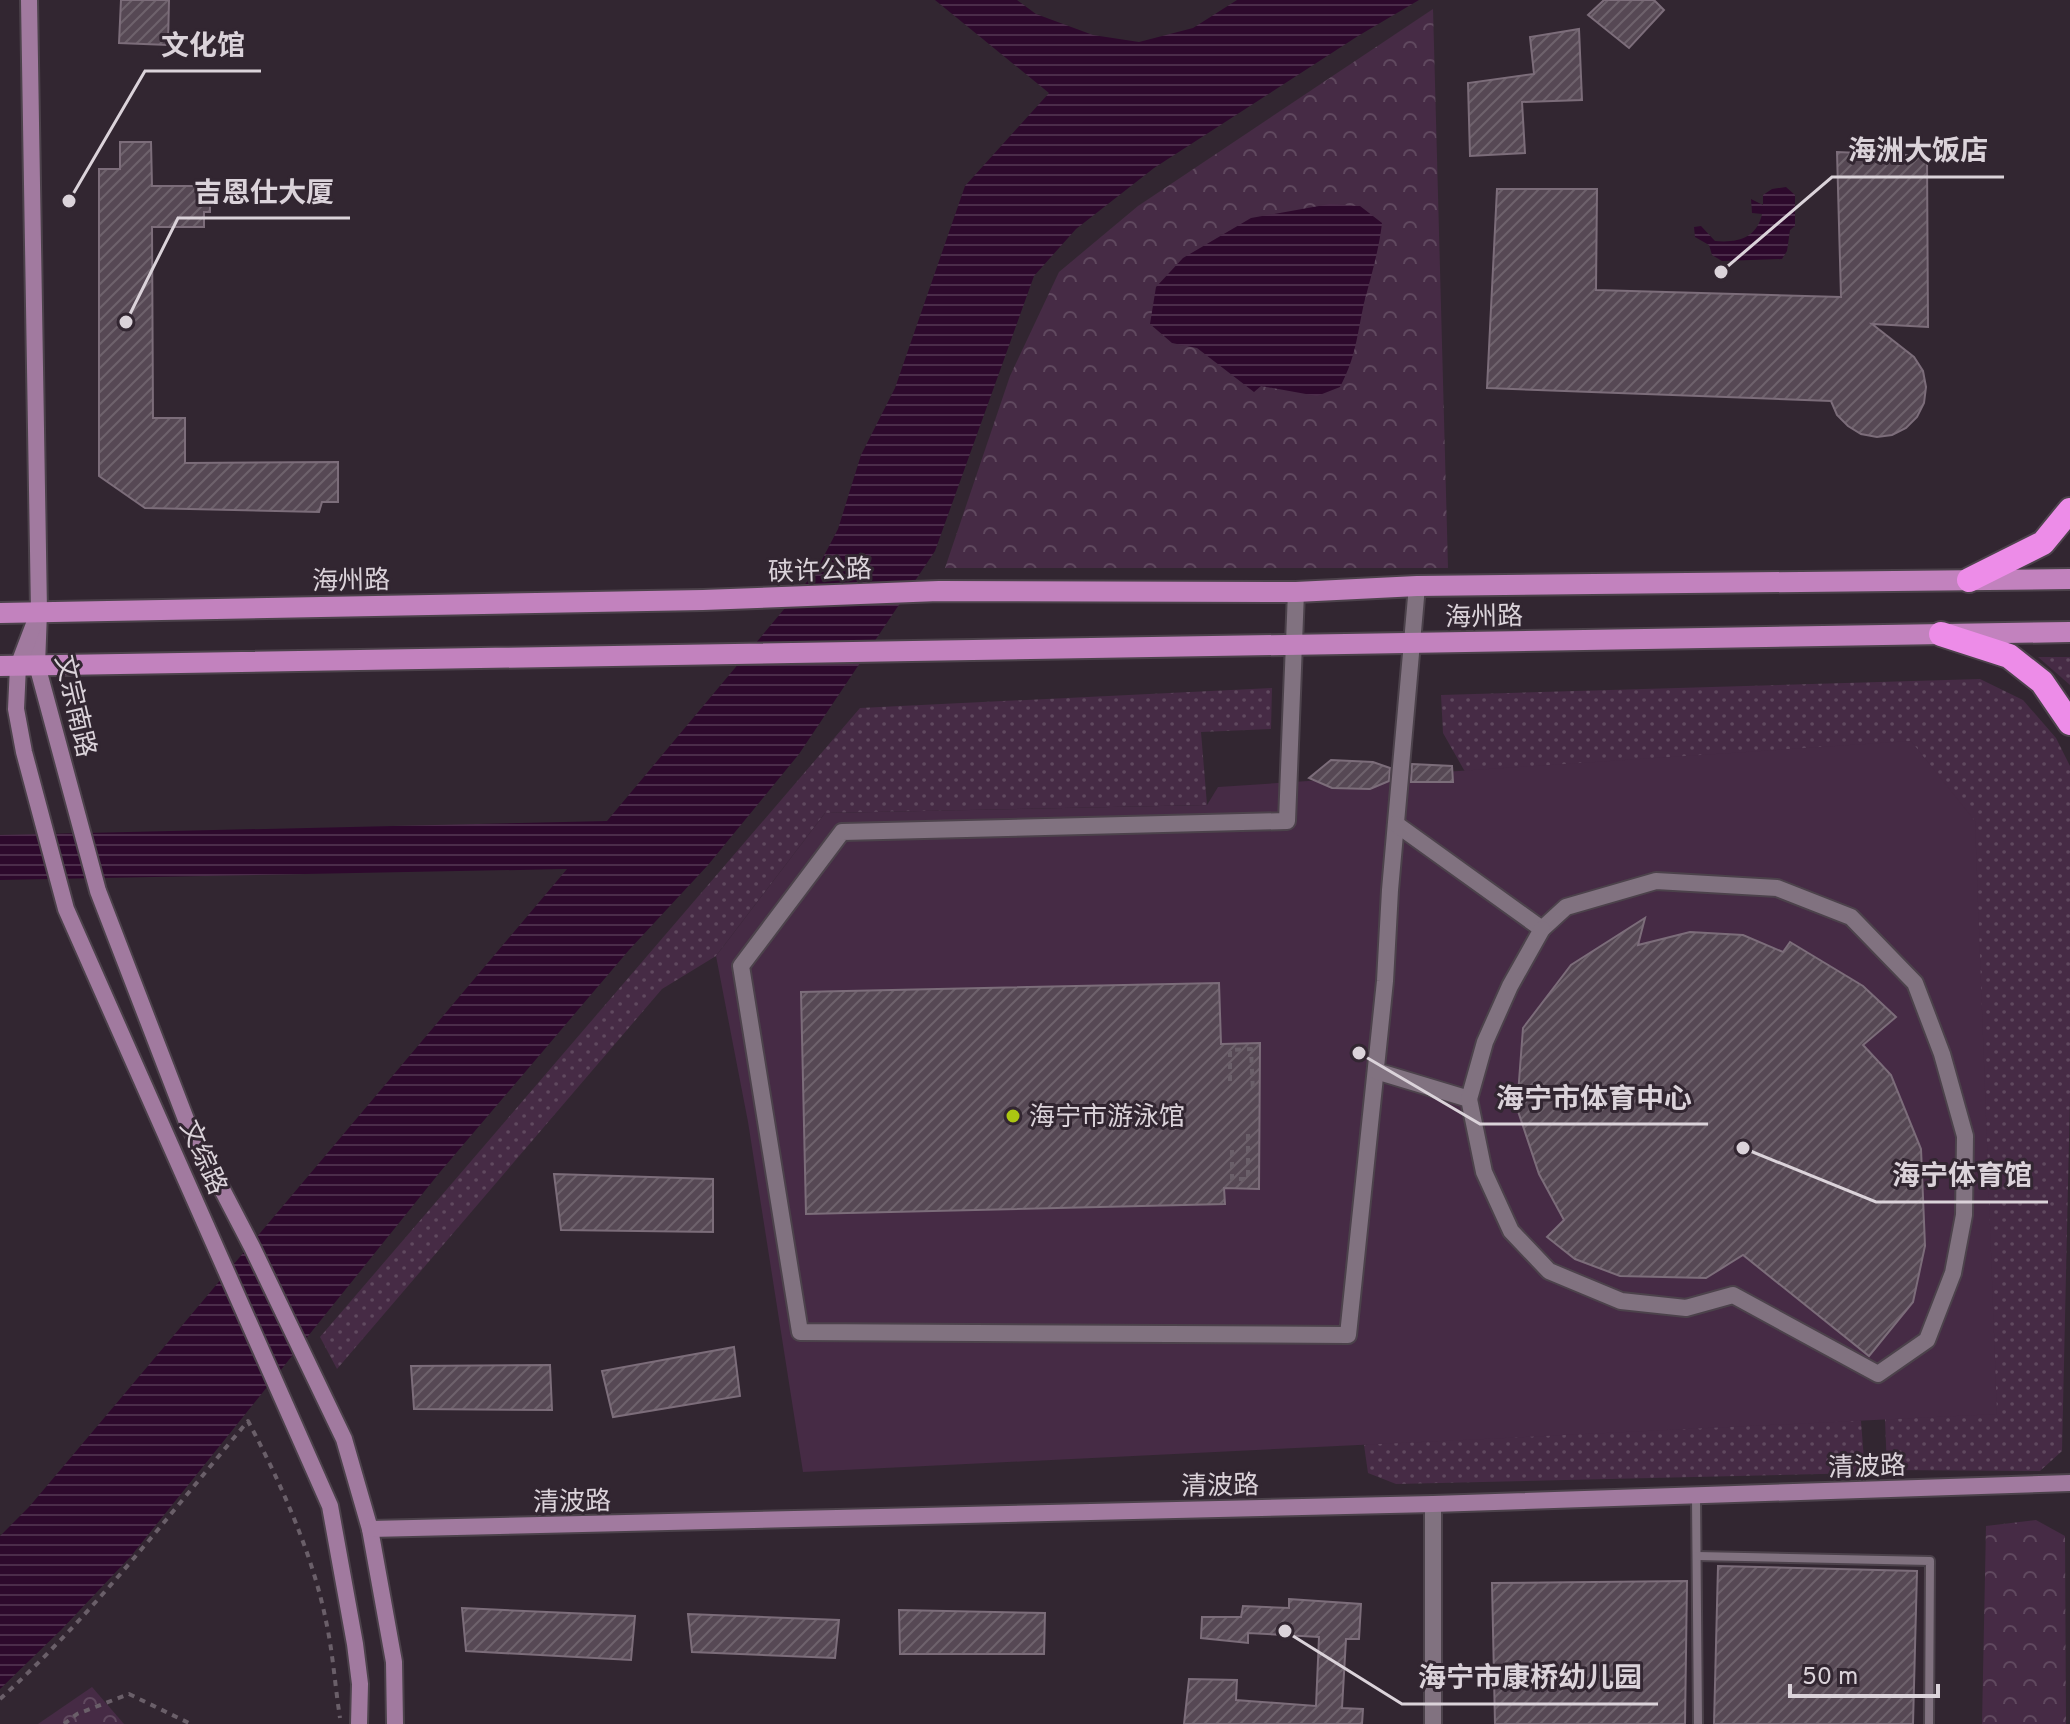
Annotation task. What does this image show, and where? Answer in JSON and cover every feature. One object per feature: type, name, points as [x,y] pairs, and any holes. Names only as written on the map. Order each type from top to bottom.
[{"type":"highway","points":[[1969,580],[2043,543],[2070,510]]},
{"type":"highway","points":[[1941,634],[2009,656],[2042,682],[2070,723]]},
{"type":"main road","points":[[29,0],[39,612]]},
{"type":"main road","name":"海州路","points":[[939,591],[1296,592],[1417,586],[2070,579]]},
{"type":"main road","name":"硖许公路","points":[[703,600],[939,591]]},
{"type":"main road","name":"海州路","points":[[0,613],[703,600]]},
{"type":"main road","name":"文综路","points":[[39,612],[18,666],[16,709],[24,752],[66,909],[330,1506],[360,1684],[359,1724]]},
{"type":"main road","name":"海州路","points":[[18,666],[2070,632]]},
{"type":"main road","name":"文宗南路","points":[[18,666],[83,828],[98,891],[187,1122],[252,1247],[344,1439],[370,1529],[394,1662],[395,1724]]},
{"type":"main road","name":"清波路","points":[[370,1529],[1433,1504],[2070,1483]]},
{"type":"street","points":[[1296,592],[1287,821],[842,832],[741,966],[800,1332],[1348,1335],[1385,981],[1417,586]]},
{"type":"street","points":[[1396,824],[1542,929]]},
{"type":"street","points":[[1656,881],[1777,888],[1851,917],[1915,983],[1942,1054],[1965,1136],[1964,1215],[1953,1273],[1927,1340],[1878,1374],[1733,1295],[1686,1308],[1621,1301],[1549,1271],[1511,1231],[1484,1172],[1469,1099],[1485,1042],[1510,986],[1542,929],[1566,907],[1656,881]]},
{"type":"street","points":[[1376,1071],[1469,1099]]},
{"type":"street","points":[[1433,1504],[1433,1724]]},
{"type":"lane","points":[[1696,1496],[1698,1724]]},
{"type":"lane","points":[[1697,1556],[1930,1561],[1929,1724]]},
{"type":"path","points":[[1230,1081],[1230,1050],[1251,1049],[1253,1092]]},
{"type":"path","points":[[1232,1150],[1232,1179],[1248,1179],[1248,1133]]},
{"type":"path","points":[[0,1699],[33,1669],[98,1598],[248,1421],[273,1469],[304,1546],[326,1619],[341,1724]]},
{"type":"path","points":[[64,1724],[77,1714],[129,1694],[191,1724]]},
{"type":"green space","points":[[1433,9],[1448,568],[945,568],[1010,376],[1059,272],[1138,206]]},
{"type":"green space","points":[[2038,657],[2070,657],[2070,685]]},
{"type":"green space","points":[[1980,679],[2023,700],[2056,738],[2070,766],[2070,1096],[2062,1451],[2040,1471],[1887,1470],[1885,1419],[1997,1413],[1464,770],[1443,733],[1441,695]]},
{"type":"green space","points":[[1272,688],[1271,729],[1201,732],[1207,805],[825,813],[716,956],[662,989],[337,1369],[320,1337],[860,708]]},
{"type":"green space","points":[[1911,741],[1975,821],[1997,1414],[803,1472],[748,1122],[716,956],[825,813],[1207,805],[1218,787]]},
{"type":"green space","points":[[1744,1346],[1861,1421],[1865,1473],[1396,1484],[1368,1473],[1364,1445]]},
{"type":"green space","points":[[2036,1520],[2065,1536],[2066,1724],[1982,1724],[1986,1526]]},
{"type":"green space","points":[[92,1687],[124,1724],[38,1724]]},
{"type":"shaded area","points":[[935,0],[1017,0],[1036,14],[1093,35],[1139,42],[1193,28],[1237,0],[1419,0],[1154,168],[1076,229],[1034,276],[935,551],[799,754],[708,865],[629,950],[440,1172],[131,1556],[0,1689],[0,1536],[29,1507],[567,869],[0,880],[0,835],[607,821],[816,571],[838,529],[861,455],[895,388],[965,186],[1049,93]]},
{"type":"shaded area","points":[[1786,187],[1795,195],[1795,226],[1790,230],[1787,251],[1782,259],[1722,261],[1712,255],[1709,245],[1695,237],[1694,227],[1701,226],[1715,241],[1739,240],[1751,234],[1762,214],[1752,213],[1751,199],[1763,205],[1763,195],[1772,189]]},
{"type":"shaded area","points":[[1330,204],[1360,206],[1382,223],[1350,366],[1340,387],[1317,396],[1261,386],[1254,392],[1197,348],[1172,343],[1150,324],[1156,287],[1183,258],[1251,218]]},
{"type":"building","points":[[121,0],[169,0],[168,45],[119,43]]},
{"type":"building","points":[[1604,0],[1654,0],[1664,10],[1629,48],[1588,15]]},
{"type":"building","points":[[1579,29],[1582,100],[1522,102],[1525,153],[1470,156],[1468,83],[1534,74],[1530,37]]},
{"type":"building","points":[[120,142],[151,142],[152,186],[210,186],[210,212],[204,212],[204,227],[152,227],[153,418],[185,418],[185,463],[338,462],[338,502],[322,502],[319,512],[145,508],[99,476],[99,169],[120,169]]},
{"type":"building","points":[[1837,152],[1927,156],[1928,327],[1872,324],[1914,357],[1923,371],[1926,387],[1924,403],[1917,417],[1906,428],[1892,435],[1877,437],[1861,434],[1837,415],[1831,401],[1487,388],[1497,189],[1597,189],[1596,290],[1841,297]]},
{"type":"building","points":[[1331,760],[1373,762],[1390,768],[1389,781],[1370,789],[1332,788],[1309,778]]},
{"type":"building","points":[[1412,764],[1452,766],[1453,782],[1411,782]]},
{"type":"building","points":[[1645,918],[1638,945],[1690,932],[1743,935],[1783,952],[1790,942],[1863,986],[1896,1017],[1863,1045],[1891,1075],[1921,1149],[1925,1246],[1913,1302],[1869,1356],[1743,1255],[1706,1278],[1620,1276],[1575,1259],[1547,1237],[1564,1220],[1539,1174],[1517,1108],[1523,1028],[1571,965]]},
{"type":"building","name":"海宁市游泳馆","points":[[1219,983],[1221,1044],[1260,1043],[1259,1189],[1224,1188],[1225,1204],[806,1214],[801,992]]},
{"type":"building","points":[[554,1174],[713,1179],[713,1232],[561,1230]]},
{"type":"building","points":[[734,1347],[740,1396],[613,1417],[602,1371]]},
{"type":"building","points":[[550,1365],[552,1410],[414,1409],[411,1366]]},
{"type":"building","points":[[1718,1566],[1917,1571],[1913,1724],[1714,1724]]},
{"type":"building","points":[[1687,1581],[1685,1724],[1495,1724],[1492,1583]]},
{"type":"building","points":[[1289,1599],[1361,1604],[1359,1639],[1346,1639],[1342,1708],[1363,1709],[1362,1724],[1184,1724],[1189,1679],[1237,1680],[1236,1700],[1316,1706],[1319,1637],[1248,1633],[1248,1643],[1201,1638],[1202,1617],[1241,1617],[1243,1606],[1289,1608]]},
{"type":"building","points":[[462,1608],[635,1616],[631,1660],[466,1651]]},
{"type":"building","points":[[899,1610],[1045,1613],[1044,1654],[900,1654]]},
{"type":"building","points":[[688,1614],[839,1620],[835,1658],[692,1652]]},
{"type":"place","name":"文化馆","points":[[69,201]]},
{"type":"place","name":"海洲大饭店","points":[[1721,272]]},
{"type":"place","name":"吉恩仕大厦","points":[[126,322]]},
{"type":"place","name":"海宁市体育中心","points":[[1359,1053]]},
{"type":"place","name":"海宁市游泳馆","points":[[1013,1116]]},
{"type":"place","name":"海宁体育馆","points":[[1743,1148]]},
{"type":"place","name":"海宁市康桥幼儿园","points":[[1285,1631]]}]
